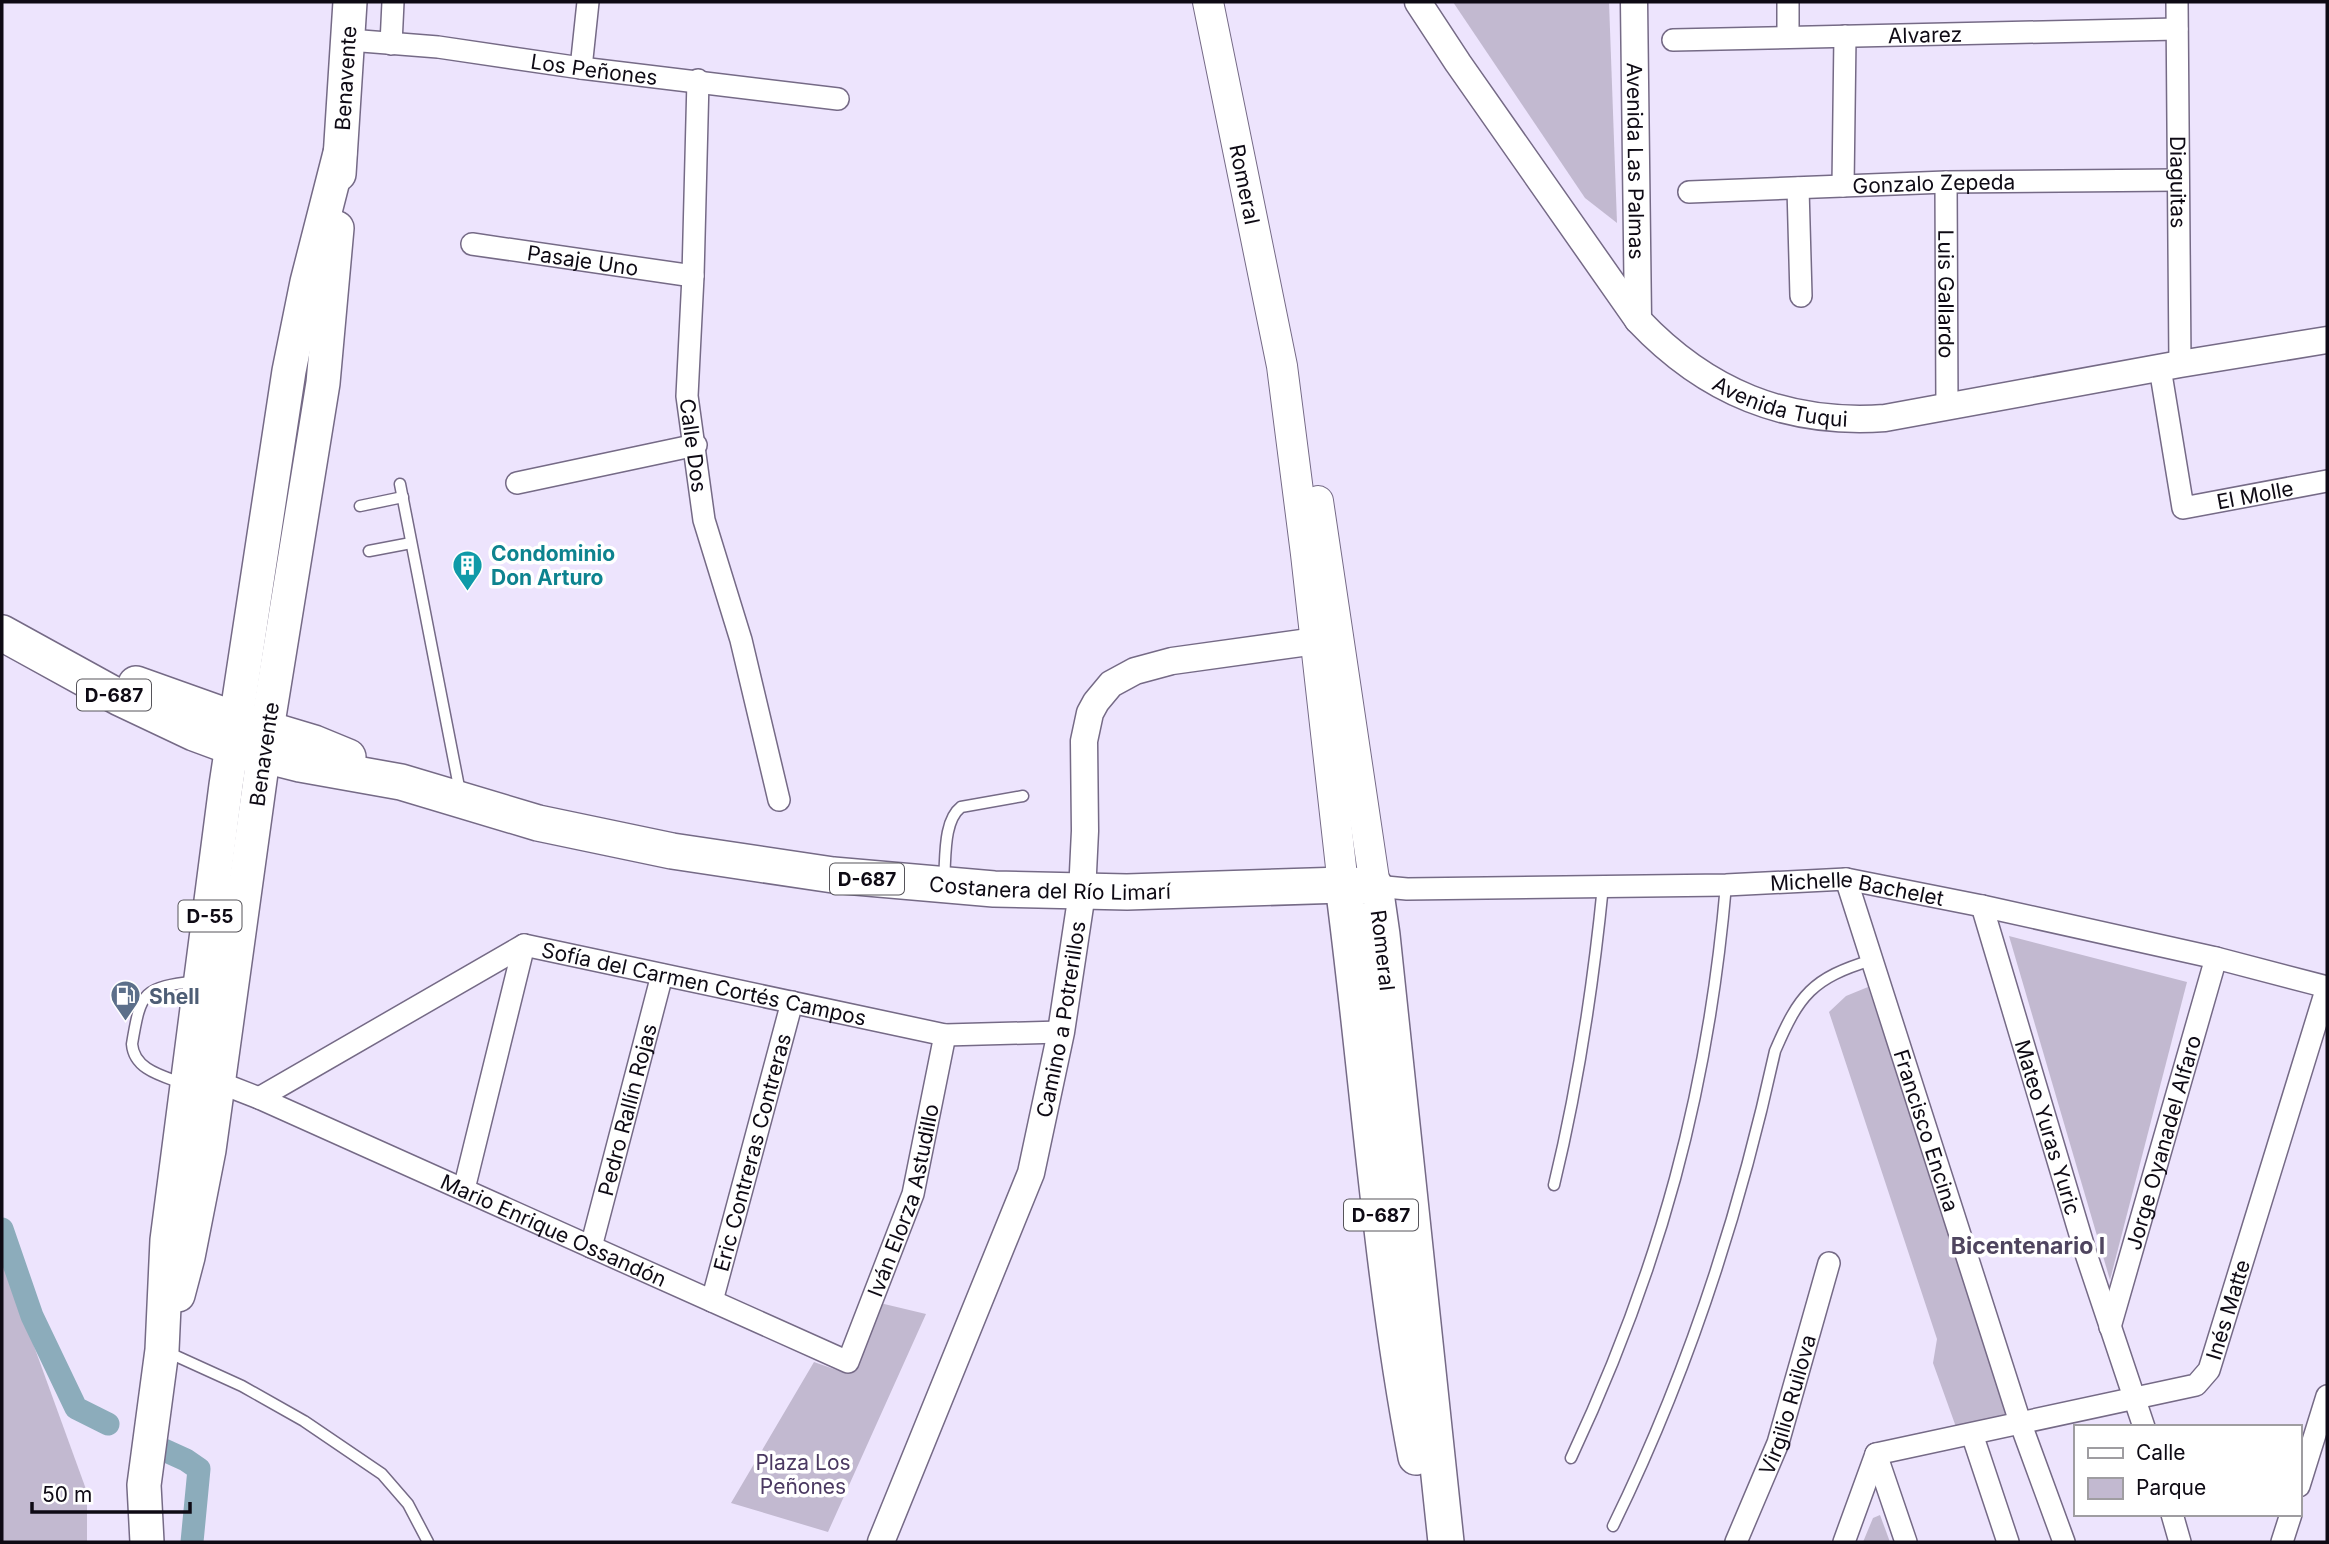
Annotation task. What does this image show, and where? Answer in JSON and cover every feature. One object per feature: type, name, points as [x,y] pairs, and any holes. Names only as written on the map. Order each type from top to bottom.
[{"type":"highway","name":"Costanera del Río Limarí","points":[[2,633],[120,698],[194,733],[250,738],[538,823],[672,851],[833,875],[1082,893],[1359,885]]},
{"type":"highway","name":"Romeral","points":[[1359,885],[1389,1280],[1406,1404],[1417,1461],[1443,1542]]},
{"type":"main road","name":"Benavente","points":[[147,1542],[144,1485],[162,1350],[166,1251],[202,1084],[250,738],[293,348],[340,153],[350,2]]},
{"type":"main road","name":"Romeral","points":[[1208,2],[1282,366],[1316,642],[1359,885]]},
{"type":"main road","name":"Romeral","points":[[1282,366],[1314,476],[1332,586],[1359,885]]},
{"type":"main road","name":"Benavente","points":[[202,1084],[202,980],[250,738]]},
{"type":"street","name":"Benavente","points":[[391,44],[393,2]]},
{"type":"street","points":[[580,68],[588,2]]},
{"type":"street","name":"Avenida Tuqui","points":[[1418,2],[1639,320],[1658,341],[1703,376],[1728,390],[1781,410],[1809,416],[1861,420],[2327,340]]},
{"type":"street","name":"Avenida Las Palmas","points":[[1634,2],[1639,320]]},
{"type":"street","points":[[1788,2],[1788,37]]},
{"type":"street","name":"Diaguitas","points":[[2177,2],[2178,180],[2170,366],[2183,508]]},
{"type":"street","name":"Alvarez","points":[[1673,40],[2177,29]]},
{"type":"street","points":[[1843,186],[1844,36]]},
{"type":"street","name":"Los Peñones","points":[[349,40],[438,47],[580,68],[698,80],[838,99]]},
{"type":"street","name":"Calle Dos","points":[[698,80],[687,396],[696,445],[704,520],[741,640],[779,800]]},
{"type":"street","name":"Gonzalo Zepeda","points":[[1689,192],[1946,182],[2178,180]]},
{"type":"street","name":"Luis Gallardo","points":[[1946,182],[1947,407]]},
{"type":"street","points":[[1798,188],[1801,296]]},
{"type":"street","name":"Pasaje Uno","points":[[472,244],[693,276]]},
{"type":"street","points":[[517,483],[696,445]]},
{"type":"street","name":"El Molle","points":[[2183,508],[2327,481]]},
{"type":"street","name":"Camino a Potrerillos","points":[[881,1542],[1031,1173],[1061,1031],[1082,893],[1085,831],[1084,741],[1090,713],[1102,693],[1122,677],[1172,661],[1316,642]]},
{"type":"street","name":"Michelle Bachelet","points":[[1359,885],[1407,888],[1726,885],[1846,879],[2216,958],[2327,987]]},
{"type":"street","name":"Francisco Encina","points":[[1846,879],[2020,1423],[2064,1542]]},
{"type":"street","name":"Mateo Yuras Yuric","points":[[1982,906],[2085,1251],[2143,1425]]},
{"type":"street","points":[[464,1189],[524,946]]},
{"type":"street","name":"Sofía del Carmen Cortés Campos","points":[[259,1098],[524,946],[945,1035],[1061,1031]]},
{"type":"street","name":"Jorge Oyanadel Alfaro","points":[[2110,1327],[2216,958]]},
{"type":"street","name":"Pedro Rallín Rojas","points":[[591,1247],[662,975]]},
{"type":"street","name":"Inés Matte","points":[[1876,1454],[2196,1385],[2209,1370],[2327,987]]},
{"type":"street","name":"Eric Contreras Contreras","points":[[712,1301],[792,1002]]},
{"type":"street","name":"Iván Elorza Astudillo","points":[[848,1362],[914,1194],[945,1035]]},
{"type":"street","name":"Mario Enrique Ossandón","points":[[202,1084],[259,1098],[848,1362]]},
{"type":"street","name":"Virgilio Ruilova","points":[[1736,1542],[1778,1443],[1829,1263]]},
{"type":"street","points":[[2301,1480],[2327,1396]]},
{"type":"street","points":[[1972,1434],[2008,1542]]},
{"type":"street","points":[[1844,1542],[1876,1454]]},
{"type":"street","points":[[1876,1454],[1906,1542]]},
{"type":"street","points":[[2173,1516],[2180,1542]]},
{"type":"street","points":[[2282,1542],[2290,1516]]},
{"type":"lane","points":[[400,484],[462,802]]},
{"type":"lane","points":[[360,506],[402,497]]},
{"type":"lane","points":[[369,551],[411,543]]},
{"type":"lane","points":[[943,885],[950,821],[954,812],[961,807],[1023,796]]},
{"type":"lane","points":[[1571,1458],[1626,1332],[1670,1202],[1703,1069],[1716,983],[1726,885]]},
{"type":"lane","points":[[1554,1185],[1572,1108],[1588,1018],[1603,886]]},
{"type":"lane","points":[[1613,1526],[1661,1423],[1711,1291],[1732,1223],[1774,1051],[1800,999],[1822,980],[1842,969],[1872,960]]},
{"type":"lane","points":[[202,980],[163,985],[149,992],[140,1005],[132,1044],[132,1050],[140,1063],[153,1072],[202,1084]]},
{"type":"lane","points":[[162,1350],[242,1386],[304,1420],[382,1474],[408,1504],[428,1542]]},
{"type":"green space","points":[[1453,2],[1609,2],[1617,223],[1585,198]]},
{"type":"green space","points":[[2009,936],[2187,982],[2110,1280]]},
{"type":"green space","points":[[1868,987],[2010,1414],[1956,1427],[1933,1363],[1937,1339],[1829,1012],[1846,996]]},
{"type":"green space","points":[[2,1258],[87,1492],[87,1542],[2,1542]]},
{"type":"green space","name":"Plaza Los Peñones","points":[[880,1303],[926,1314],[828,1532],[731,1503],[814,1362],[848,1374]]},
{"type":"green space","points":[[1880,1515],[1890,1542],[1863,1542],[1873,1518]]},
{"type":"waterway","points":[[2,1229],[32,1316],[76,1408],[108,1424]]},
{"type":"waterway","points":[[164,1450],[199,1469],[192,1542]]},
{"type":"place","name":"Condominio Don Arturo","points":[[468,592]]},
{"type":"place","name":"Shell","points":[[126,1023]]},
{"type":"district","name":"Bicentenario I","points":[[2028,1246]]}]
